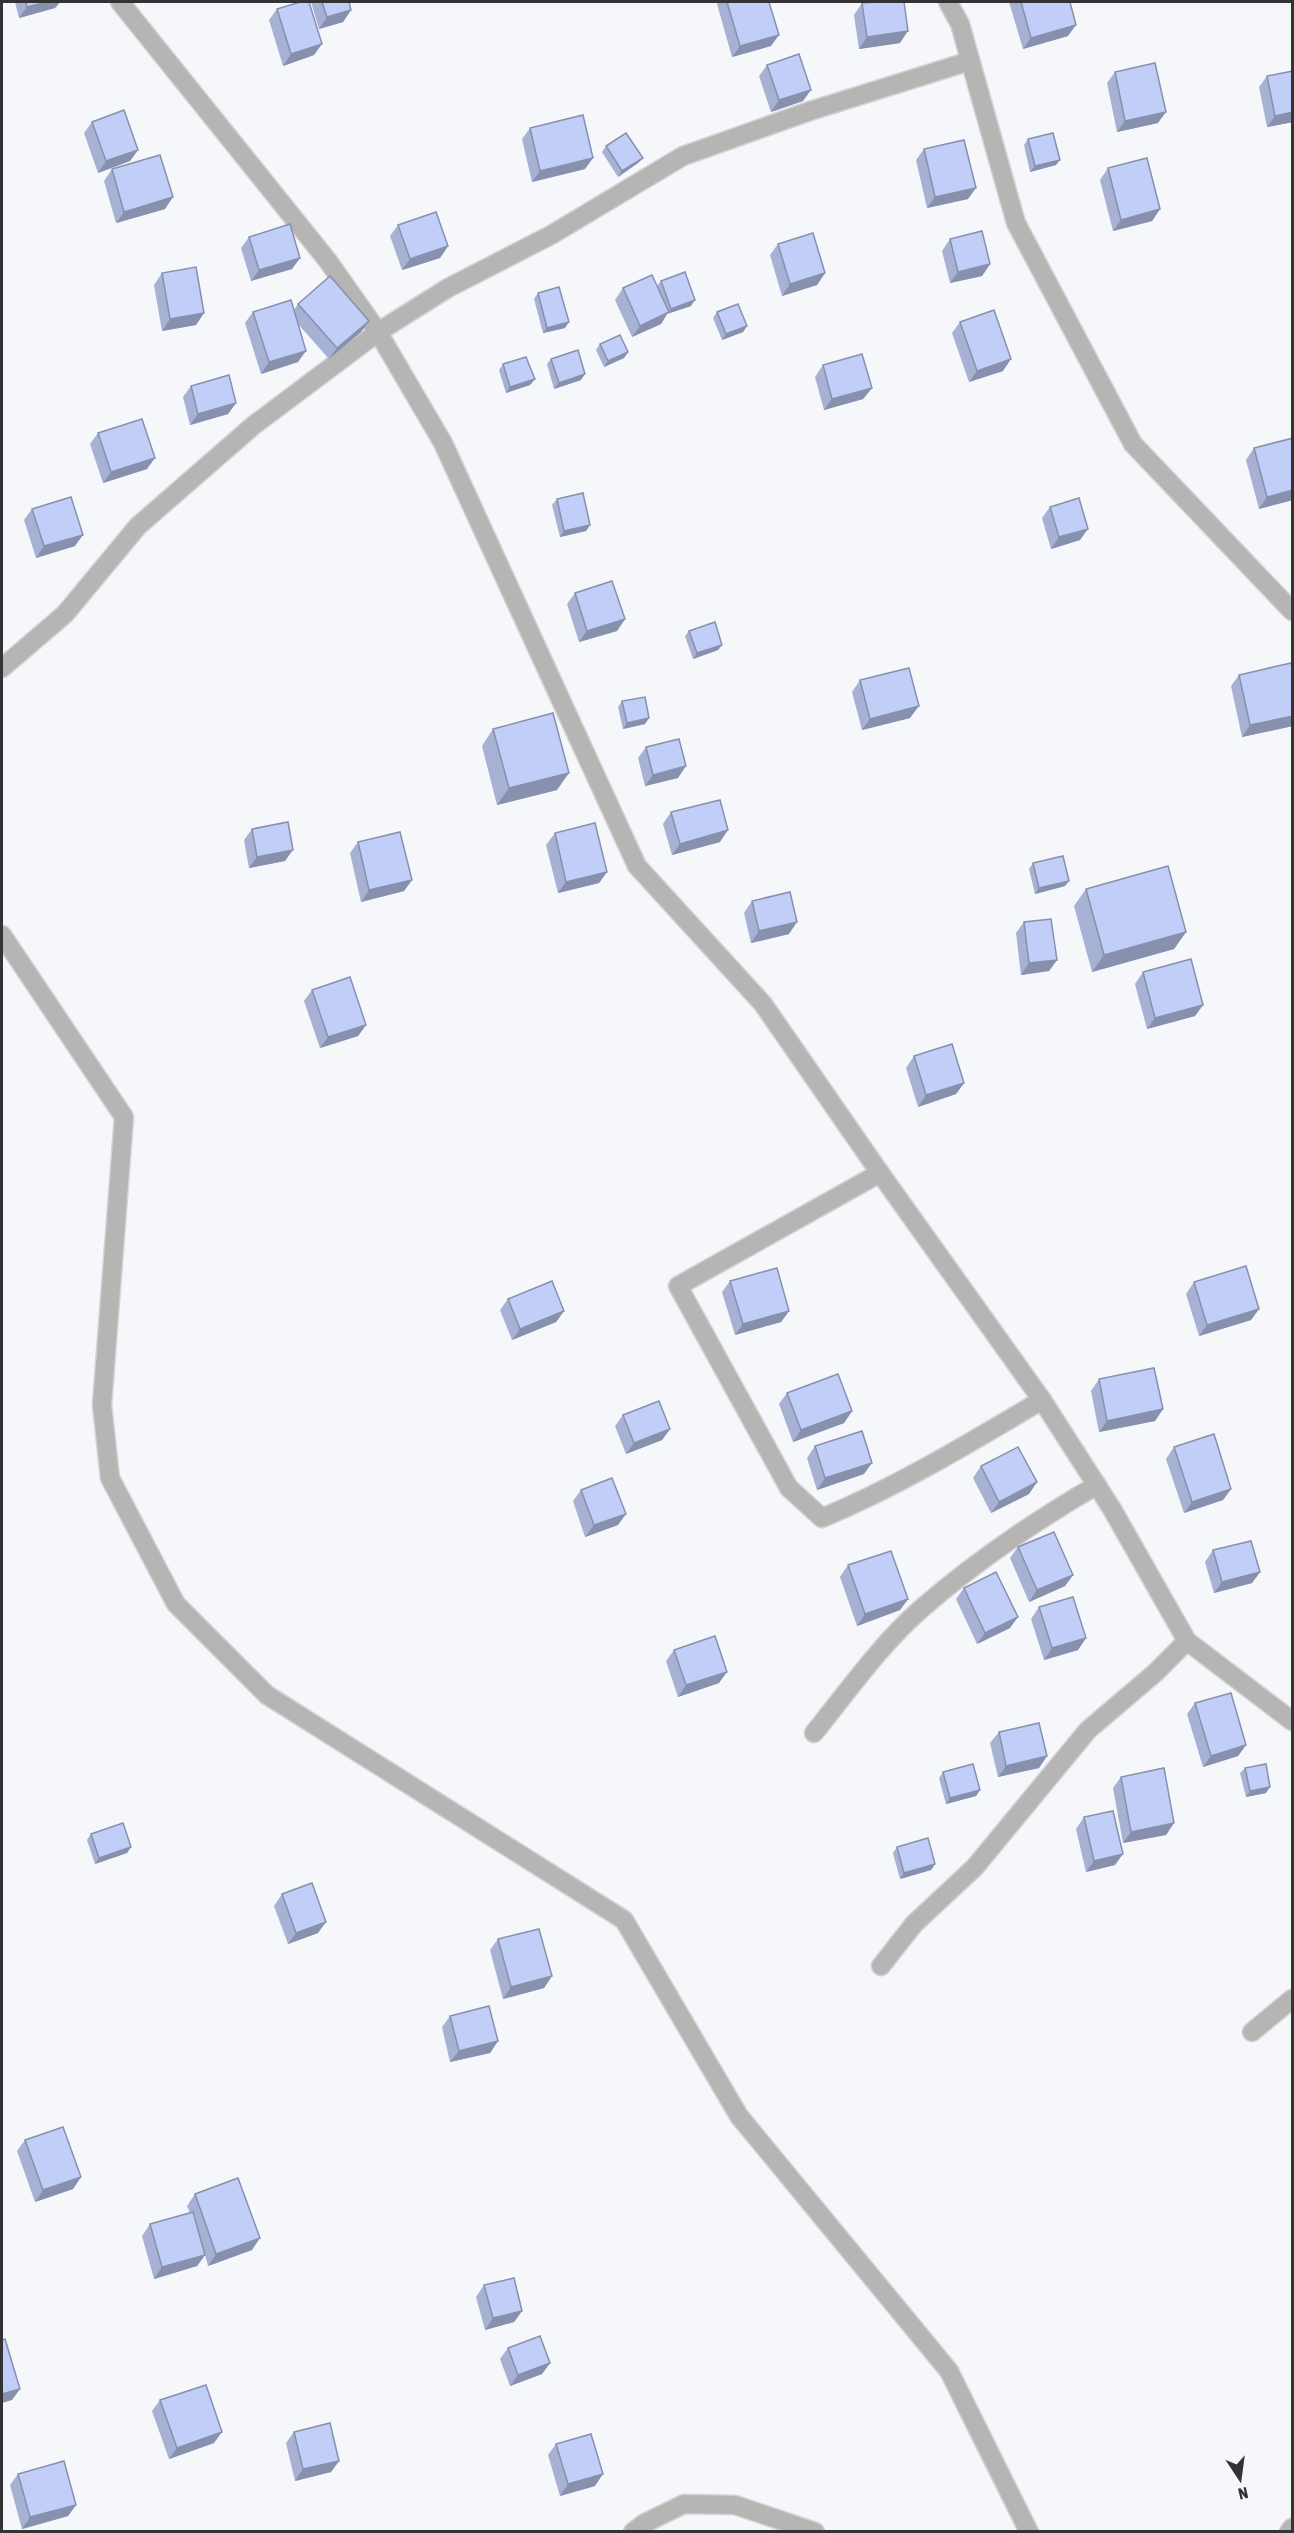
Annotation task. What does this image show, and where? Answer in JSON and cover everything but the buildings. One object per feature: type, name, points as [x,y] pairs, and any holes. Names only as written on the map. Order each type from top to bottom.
[{"type":"street","points":[[120,2],[328,261],[378,332],[443,443],[637,866],[763,1004],[1042,1400],[1097,1485],[1187,1641],[1293,1720]]},
{"type":"street","points":[[948,2],[960,24],[1016,223],[1133,444],[1293,611]]},
{"type":"street","points":[[2,668],[65,614],[138,526],[254,425],[378,332],[448,288],[551,235],[683,156],[810,111],[970,61]]},
{"type":"street","points":[[2,935],[124,1117],[102,1405],[110,1478],[176,1604],[267,1695],[624,1920],[740,2116],[949,2371],[1029,2532]]},
{"type":"street","points":[[880,1173],[678,1286],[789,1488],[822,1518],[862,1501],[949,1455],[1042,1400]]},
{"type":"street","points":[[814,1733],[880,1652],[920,1610],[1036,1520],[1097,1485]]},
{"type":"street","points":[[881,1966],[914,1924],[975,1867],[1088,1731],[1155,1673],[1187,1641]]},
{"type":"street","points":[[1252,2032],[1293,1999]]},
{"type":"street","points":[[633,2532],[645,2523],[684,2504],[735,2505],[815,2532]]},
{"type":"street","points":[[1289,2532],[1293,2528]]}]
